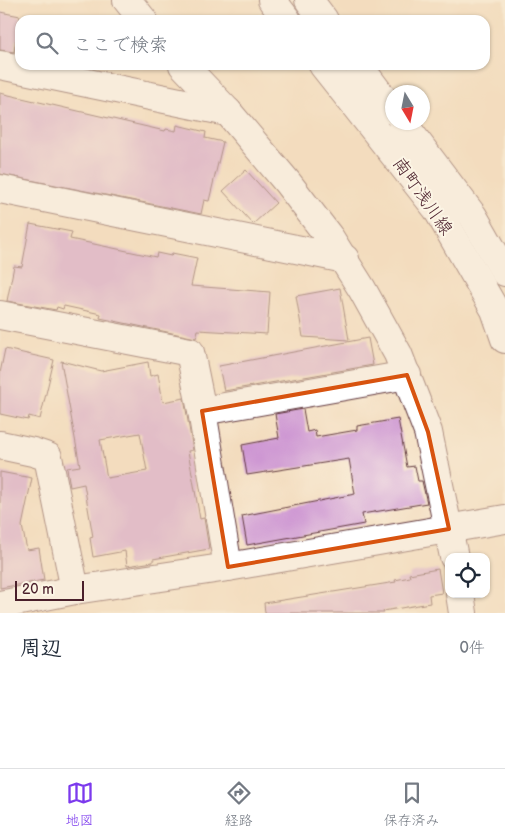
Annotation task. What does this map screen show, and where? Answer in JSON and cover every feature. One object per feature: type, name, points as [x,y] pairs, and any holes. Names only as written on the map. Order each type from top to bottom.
[{"type":"street","points":[[127,0],[139,15]]},
{"type":"street","points":[[272,0],[284,15]]},
{"type":"street","points":[[309,0],[320,15]]},
{"type":"street","points":[[0,65],[15,68]]},
{"type":"street","points":[[24,70],[228,112]]},
{"type":"street","points":[[188,70],[228,112],[287,182],[345,259],[398,354],[428,432],[453,553]]},
{"type":"street","name":"南町浅川線","points":[[327,70],[437,209],[495,310],[505,339]]},
{"type":"street","points":[[362,70],[385,101]]},
{"type":"street","name":"南町浅川線","points":[[408,130],[473,216],[505,272]]},
{"type":"street","points":[[0,189],[345,259]]},
{"type":"street","points":[[0,315],[190,352],[202,411],[228,567]]},
{"type":"street","points":[[202,411],[407,375]]},
{"type":"street","points":[[0,445],[48,457],[75,590]]},
{"type":"street","points":[[0,605],[75,590],[228,567],[505,519]]},
{"type":"street","points":[[461,598],[463,613]]},
{"type":"highlighted area","points":[[407,375],[428,432],[449,529],[228,567],[202,411]]},
{"type":"building","points":[[0,12],[15,15],[14,52],[0,50]]},
{"type":"building","points":[[0,93],[165,131],[166,129],[176,131],[177,125],[206,132],[205,138],[223,142],[209,201],[204,200],[201,214],[0,174]]},
{"type":"building","points":[[246,170],[276,203],[253,224],[223,191]]},
{"type":"building","points":[[30,224],[72,232],[70,239],[156,257],[157,253],[171,256],[172,253],[197,258],[191,286],[270,292],[267,334],[198,330],[196,338],[100,318],[101,314],[64,306],[63,309],[57,307],[56,310],[7,301],[14,266],[22,267]]},
{"type":"building","points":[[340,288],[349,340],[303,337],[296,296]]},
{"type":"building","points":[[368,338],[373,365],[224,391],[219,366]]},
{"type":"building","points":[[5,349],[54,360],[40,419],[29,416],[28,420],[0,414],[0,373]]},
{"type":"building","points":[[61,361],[101,371],[148,362],[150,376],[158,374],[163,402],[184,398],[193,450],[188,451],[200,519],[204,518],[209,549],[153,559],[153,562],[127,566],[125,551],[93,557],[90,538],[93,537],[84,484],[70,487],[67,468],[80,466]],"holes":[[[140,433],[147,471],[107,478],[100,440]]]},
{"type":"building","points":[[303,409],[307,432],[315,430],[316,437],[357,430],[357,426],[398,419],[407,467],[415,466],[418,481],[422,481],[427,503],[362,514],[364,524],[247,545],[242,516],[355,494],[349,459],[247,475],[242,445],[279,438],[275,414]]},
{"type":"building","points":[[0,472],[32,478],[22,526],[27,550],[39,548],[44,580],[0,588]]},
{"type":"building","points":[[438,569],[442,593],[429,595],[430,603],[383,611],[384,613],[265,613],[264,603],[396,582],[395,580],[410,577],[409,574]]}]
